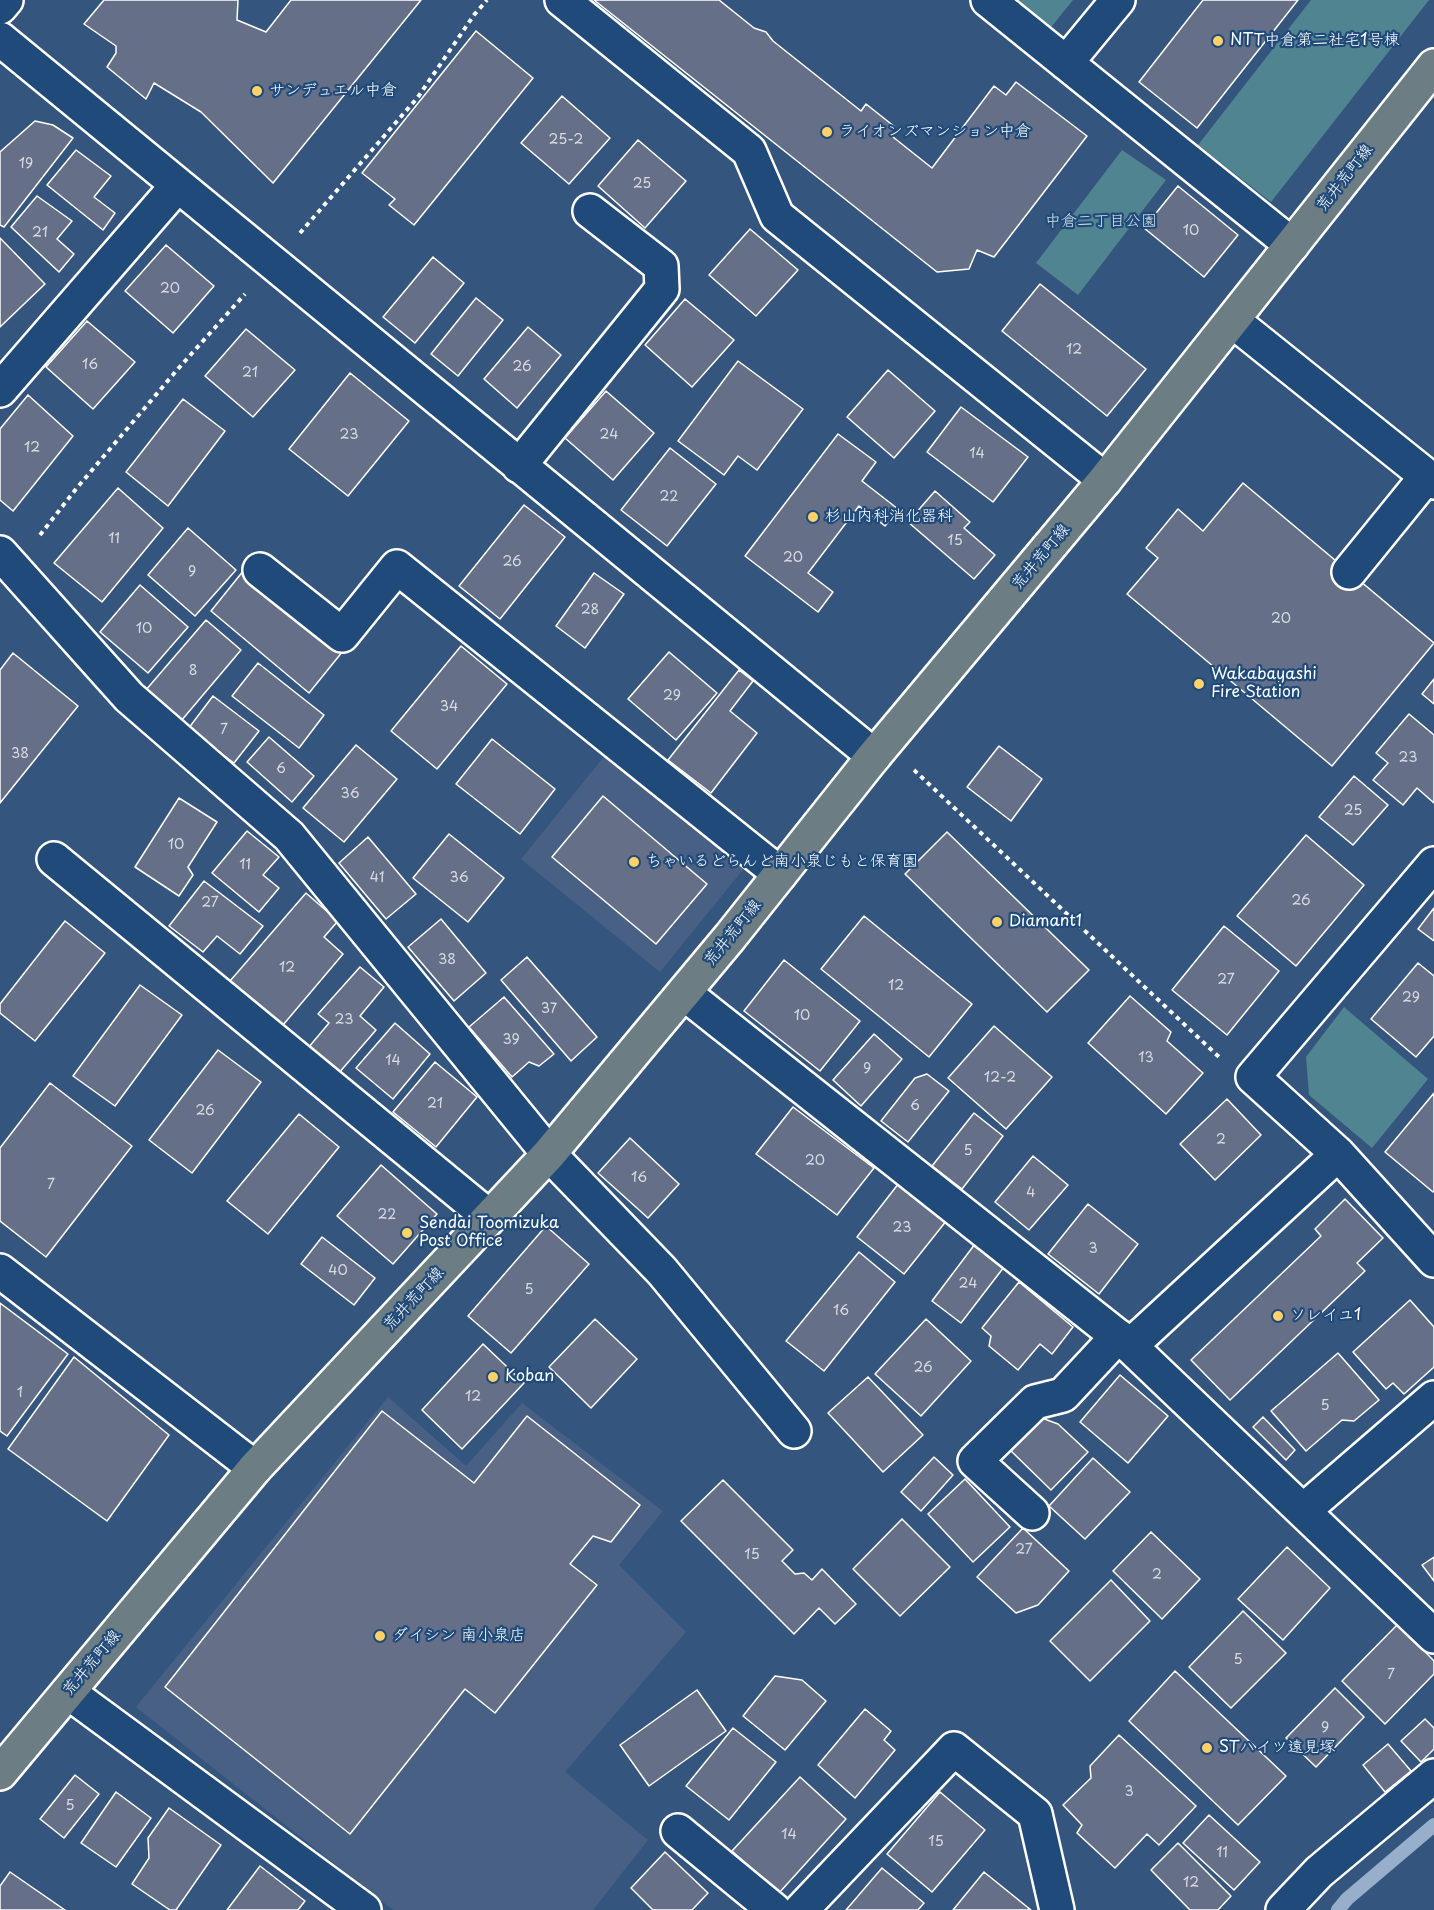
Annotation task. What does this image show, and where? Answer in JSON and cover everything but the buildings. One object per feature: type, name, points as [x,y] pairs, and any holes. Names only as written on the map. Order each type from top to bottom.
[{"type":"main road","name":"荒井荒町線","points":[[0,1773],[255,1468],[549,1154],[684,993],[874,756],[1105,480],[1434,66]]},
{"type":"street","points":[[0,7],[6,0]]},
{"type":"street","points":[[562,0],[749,151],[777,216],[1105,480]]},
{"type":"street","points":[[988,0],[1292,245]]},
{"type":"street","points":[[1066,63],[1118,0]]},
{"type":"street","points":[[0,39],[874,756]]},
{"type":"street","points":[[0,390],[177,186]]},
{"type":"street","points":[[519,466],[662,289],[661,266],[590,211]]},
{"type":"street","points":[[1233,321],[1430,479],[1349,572]]},
{"type":"street","points":[[7,560],[129,697],[289,836],[549,1154],[662,1271],[794,1431]]},
{"type":"street","points":[[260,570],[342,635],[397,567],[780,874]]},
{"type":"street","points":[[54,858],[489,1217]]},
{"type":"street","points":[[1434,864],[1253,1077],[1338,1154],[1434,1260]]},
{"type":"street","points":[[684,993],[1124,1341],[1434,1636]]},
{"type":"street","points":[[1032,1513],[975,1461],[1035,1402],[1063,1395],[1338,1154]]},
{"type":"street","points":[[0,1271],[255,1468]]},
{"type":"street","points":[[1303,1511],[1434,1398]]},
{"type":"street","points":[[68,1692],[363,1910]]},
{"type":"street","points":[[801,1910],[954,1749],[1035,1814],[1057,1910]]},
{"type":"street","points":[[1283,1910],[1319,1872],[1434,1776]]},
{"type":"street","points":[[678,1831],[774,1910]]},
{"type":"path","points":[[7,560],[76,489],[177,370],[418,97],[474,15],[487,0]]},
{"type":"path","points":[[912,768],[1224,1062],[1253,1077]]},
{"type":"shaded area","name":"ちゃいるどらんど南小泉じもと保育園","points":[[607,753],[746,866],[660,972],[521,859]]},
{"type":"shaded area","points":[[388,1397],[466,1466],[522,1403],[663,1511],[619,1565],[686,1632],[565,1772],[648,1840],[593,1910],[393,1910],[136,1707]]},
{"type":"green space","points":[[1009,0],[1073,0],[1048,31]]},
{"type":"green space","points":[[1311,0],[1429,0],[1271,202],[1198,145]]},
{"type":"green space","name":"中倉二丁目公園","points":[[1122,150],[1166,180],[1078,295],[1036,263]]},
{"type":"green space","points":[[1344,1007],[1428,1079],[1372,1148],[1309,1095],[1306,1057]]},
{"type":"waterway","points":[[1338,1910],[1347,1899],[1434,1825]]},
{"type":"place","name":"NTT中倉第二社宅1号棟","points":[[1218,41]]},
{"type":"place","name":"サンデュエル中倉","points":[[257,91]]},
{"type":"place","name":"ライオンズマンション中倉","points":[[827,132]]},
{"type":"place","name":"杉山内科消化器科","points":[[813,517]]},
{"type":"place","name":"Wakabayashi Fire Station","points":[[1199,684]]},
{"type":"place","name":"ちゃいるどらんど南小泉じもと保育園","points":[[634,862]]},
{"type":"place","name":"Diamant1","points":[[997,922]]},
{"type":"place","name":"Sendai Toomizuka Post Office","points":[[407,1233]]},
{"type":"place","name":"ソレイユ1","points":[[1278,1316]]},
{"type":"place","name":"Koban","points":[[493,1377]]},
{"type":"place","name":"ダイシン 南小泉店","points":[[380,1636]]},
{"type":"place","name":"STハイツ遠見塚","points":[[1207,1748]]}]
